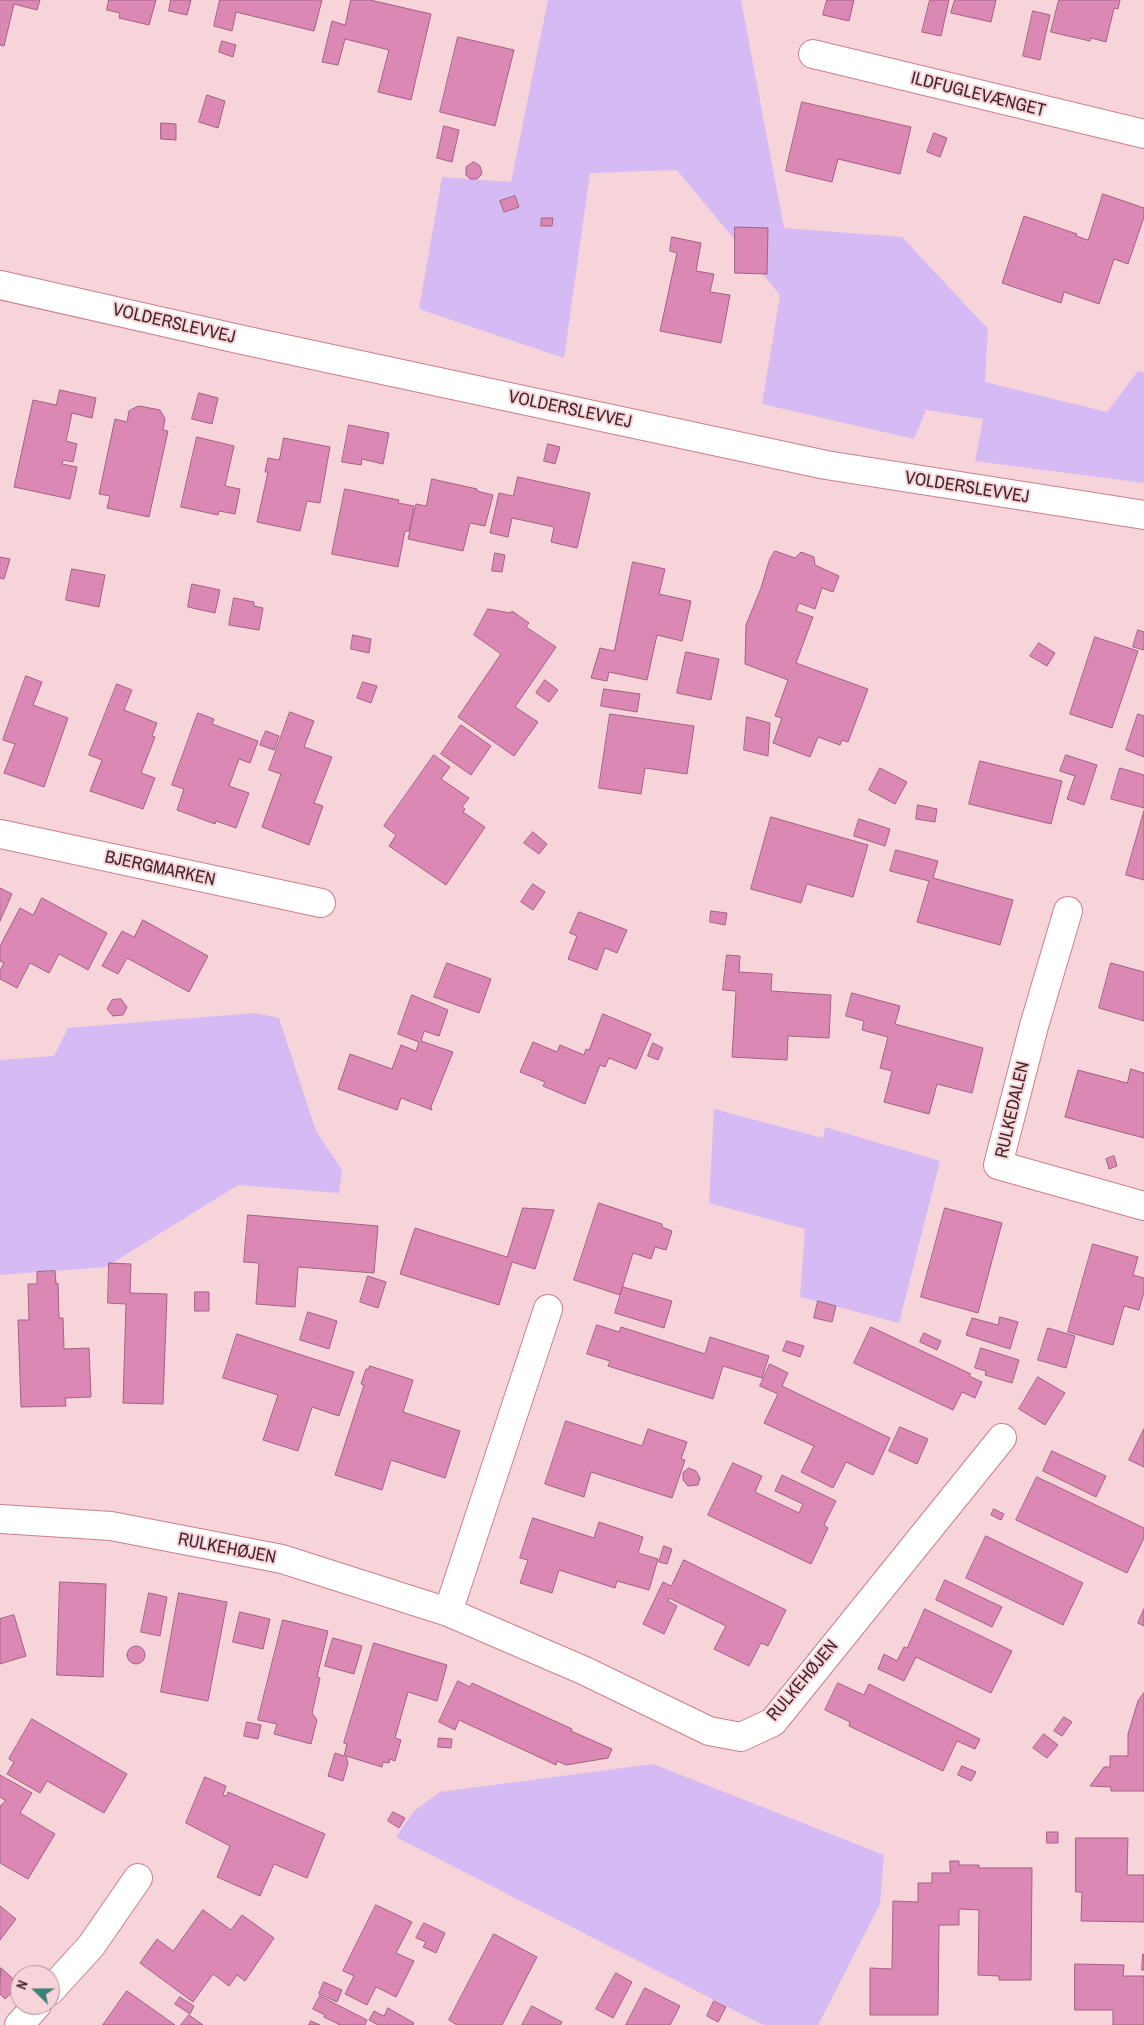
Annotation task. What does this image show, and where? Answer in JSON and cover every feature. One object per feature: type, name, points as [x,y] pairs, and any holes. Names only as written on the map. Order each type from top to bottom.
[{"type":"street","name":"ILDFUGLEVÆNGET","points":[[813,54],[1144,134]]},
{"type":"street","name":"VOLDERSLEVVEJ","points":[[0,284],[243,340],[826,465],[1144,515]]},
{"type":"street","name":"BJERGMARKEN","points":[[0,834],[321,903]]},
{"type":"street","name":"RULKEDALEN","points":[[1068,911],[1034,1026],[998,1165],[1144,1206]]},
{"type":"street","points":[[448,1612],[548,1310]]},
{"type":"street","name":"RULKEHØJEN","points":[[0,1519],[111,1526],[282,1559],[448,1612],[585,1671],[709,1731],[741,1737],[773,1722],[1002,1438]]},
{"type":"street","points":[[60,1980],[91,1946],[138,1878]]},
{"type":"street","points":[[19,2025],[28,2015]]},
{"type":"shaded area","points":[[548,0],[741,0],[784,228],[902,237],[988,329],[985,382],[1107,412],[1138,371],[1144,372],[1144,483],[975,461],[983,419],[926,410],[914,439],[762,404],[780,295],[677,170],[590,173],[564,358],[419,309],[442,177],[511,182]]},
{"type":"shaded area","points":[[255,1013],[279,1018],[316,1131],[342,1170],[339,1193],[238,1185],[106,1267],[0,1275],[0,1060],[54,1056],[68,1028]]},
{"type":"shaded area","points":[[714,1109],[823,1138],[825,1127],[940,1161],[899,1323],[800,1297],[805,1229],[709,1203]]},
{"type":"shaded area","points":[[653,1764],[884,1855],[880,1904],[818,2025],[763,2025],[396,1837],[414,1811],[440,1792]]},
{"type":"building","points":[[0,0],[40,0],[37,10],[14,4],[4,46],[0,45]]},
{"type":"building","points":[[109,0],[156,0],[149,25],[119,18],[120,13],[107,10]]},
{"type":"building","points":[[171,0],[191,0],[187,15],[169,11]]},
{"type":"building","points":[[220,0],[322,0],[314,31],[236,12],[232,31],[214,26]]},
{"type":"building","points":[[351,0],[370,0],[431,14],[411,100],[378,92],[389,50],[345,39],[338,65],[322,62],[332,21],[345,25]]},
{"type":"building","points":[[827,0],[854,0],[849,21],[823,15]]},
{"type":"building","points":[[930,0],[949,0],[941,36],[922,32]]},
{"type":"building","points":[[955,0],[996,0],[991,22],[951,13]]},
{"type":"building","points":[[1059,0],[1120,0],[1118,9],[1114,8],[1106,42],[1091,38],[1090,41],[1051,32]]},
{"type":"building","points":[[1033,11],[1050,15],[1040,60],[1023,56]]},
{"type":"building","points":[[458,37],[514,50],[495,126],[440,112]]},
{"type":"building","points":[[222,41],[236,45],[233,57],[219,52]]},
{"type":"building","points":[[207,95],[225,101],[218,128],[199,122]]},
{"type":"building","points":[[802,102],[911,127],[900,174],[838,159],[832,182],[786,171]]},
{"type":"building","points":[[161,123],[176,124],[176,140],[161,139]]},
{"type":"building","points":[[444,126],[459,130],[452,162],[437,158]]},
{"type":"building","points":[[934,133],[947,138],[940,157],[927,152]]},
{"type":"building","points":[[474,162],[480,166],[482,174],[477,179],[470,179],[466,175],[466,167]]},
{"type":"building","points":[[1103,194],[1144,208],[1144,217],[1128,264],[1114,259],[1099,304],[1064,292],[1061,303],[1002,283],[1024,216],[1077,234],[1076,236],[1088,240]]},
{"type":"building","points":[[515,196],[519,207],[504,212],[500,201]]},
{"type":"building","points":[[542,218],[553,218],[552,226],[541,226]]},
{"type":"building","points":[[735,227],[768,228],[767,274],[735,273]]},
{"type":"building","points":[[672,237],[701,243],[696,271],[714,274],[710,292],[730,295],[721,343],[660,331],[677,253],[670,251]]},
{"type":"building","points":[[60,390],[96,398],[92,418],[72,413],[66,441],[77,444],[73,462],[63,460],[62,464],[77,467],[70,499],[14,487],[33,400],[56,405]]},
{"type":"building","points":[[199,393],[218,398],[212,424],[192,419]]},
{"type":"building","points":[[139,406],[160,410],[165,419],[163,430],[168,431],[149,517],[107,508],[110,496],[99,494],[115,419],[127,422],[129,411]]},
{"type":"building","points":[[349,425],[389,433],[383,464],[362,459],[361,465],[342,462]]},
{"type":"building","points":[[197,437],[234,446],[225,486],[240,489],[235,514],[219,511],[218,515],[181,507]]},
{"type":"building","points":[[284,438],[330,447],[320,503],[307,501],[300,531],[257,522],[268,472],[265,472],[268,458],[279,460]]},
{"type":"building","points":[[548,444],[560,447],[555,464],[544,461]]},
{"type":"building","points":[[518,477],[590,493],[577,548],[551,542],[554,527],[512,518],[508,537],[490,533],[499,493],[513,496]]},
{"type":"building","points":[[432,479],[477,489],[477,491],[493,495],[485,526],[470,523],[463,551],[408,539],[416,504],[426,506]]},
{"type":"building","points":[[345,489],[399,500],[398,503],[414,506],[409,531],[405,531],[398,567],[332,554]]},
{"type":"building","points":[[775,551],[795,558],[801,552],[814,557],[815,565],[839,576],[833,592],[822,588],[815,609],[799,603],[796,611],[813,617],[796,663],[868,689],[848,742],[842,740],[840,745],[818,737],[810,757],[773,743],[782,718],[775,716],[788,680],[745,664],[746,625],[761,588],[769,561]]},
{"type":"building","points":[[495,553],[505,555],[502,572],[492,571]]},
{"type":"building","points":[[0,557],[10,559],[4,579],[0,578]]},
{"type":"building","points":[[633,562],[665,569],[659,594],[691,601],[682,641],[657,635],[647,680],[609,672],[607,681],[591,678],[600,648],[614,651]]},
{"type":"building","points":[[72,569],[105,575],[99,607],[66,600]]},
{"type":"building","points":[[192,584],[220,590],[215,613],[188,607]]},
{"type":"building","points":[[234,598],[254,602],[254,606],[263,608],[259,630],[229,625]]},
{"type":"building","points":[[488,609],[510,613],[512,611],[529,623],[526,627],[556,647],[515,707],[538,722],[514,756],[458,717],[501,654],[474,635]]},
{"type":"building","points":[[1138,630],[1144,632],[1144,650],[1133,647]]},
{"type":"building","points":[[353,635],[371,639],[369,653],[351,649]]},
{"type":"building","points":[[1095,637],[1138,651],[1112,728],[1070,714]]},
{"type":"building","points":[[1039,643],[1055,653],[1047,666],[1030,656]]},
{"type":"building","points":[[686,652],[719,659],[711,700],[677,693]]},
{"type":"building","points":[[26,676],[42,682],[33,705],[68,718],[44,787],[4,773],[15,744],[3,740]]},
{"type":"building","points":[[545,680],[558,690],[549,702],[536,693]]},
{"type":"building","points":[[363,682],[377,686],[371,703],[357,698]]},
{"type":"building","points":[[117,684],[132,690],[124,710],[157,723],[152,736],[155,737],[141,773],[155,778],[143,809],[90,791],[102,760],[89,755]]},
{"type":"building","points":[[604,689],[640,694],[637,712],[601,706]]},
{"type":"building","points":[[290,712],[314,721],[304,747],[332,757],[314,803],[323,806],[309,845],[262,827],[281,774],[269,770]]},
{"type":"building","points":[[198,713],[214,719],[212,724],[258,741],[250,763],[239,759],[229,786],[249,793],[236,828],[216,821],[215,824],[177,810],[184,789],[172,785]]},
{"type":"building","points":[[610,714],[694,726],[687,774],[645,768],[641,794],[599,788]]},
{"type":"building","points":[[1138,714],[1144,716],[1144,757],[1126,750]]},
{"type":"building","points":[[747,717],[770,723],[768,756],[744,750]]},
{"type":"building","points":[[461,725],[491,746],[471,775],[441,754]]},
{"type":"building","points":[[266,731],[279,736],[274,750],[260,745]]},
{"type":"building","points":[[434,755],[450,767],[441,779],[469,798],[462,807],[465,809],[463,812],[485,827],[446,885],[389,846],[396,835],[384,826]]},
{"type":"building","points":[[1066,755],[1097,765],[1084,805],[1067,799],[1075,776],[1060,771]]},
{"type":"building","points":[[980,761],[1062,781],[1051,824],[969,804]]},
{"type":"building","points":[[880,768],[907,782],[895,804],[869,790]]},
{"type":"building","points":[[1120,768],[1144,775],[1144,808],[1111,799]]},
{"type":"building","points":[[918,805],[937,809],[935,822],[916,819]]},
{"type":"building","points":[[1144,811],[1144,880],[1126,875]]},
{"type":"building","points":[[771,817],[868,845],[853,897],[807,884],[801,903],[751,889]]},
{"type":"building","points":[[859,819],[890,829],[885,846],[854,836]]},
{"type":"building","points":[[533,832],[547,844],[539,854],[524,843]]},
{"type":"building","points":[[896,850],[938,861],[933,878],[1013,900],[1000,945],[917,922],[929,881],[890,871]]},
{"type":"building","points":[[533,884],[545,892],[533,910],[521,902]]},
{"type":"building","points":[[0,888],[12,894],[0,921]]},
{"type":"building","points":[[42,898],[107,933],[88,970],[59,954],[49,973],[30,963],[17,988],[0,979],[0,970],[4,963],[0,961],[0,946],[20,908],[33,915]]},
{"type":"building","points":[[711,911],[727,913],[725,925],[710,922]]},
{"type":"building","points":[[579,912],[627,930],[617,953],[605,948],[597,970],[568,959],[577,936],[570,933]]},
{"type":"building","points":[[143,920],[208,956],[189,992],[127,958],[118,974],[102,966],[122,931],[134,937]]},
{"type":"building","points":[[727,955],[740,956],[739,972],[772,974],[771,991],[831,995],[829,1038],[788,1036],[787,1060],[732,1057],[736,991],[723,990]]},
{"type":"building","points":[[447,963],[491,979],[479,1013],[434,997]]},
{"type":"building","points":[[1111,963],[1144,972],[1144,1021],[1099,1008]]},
{"type":"building","points":[[852,993],[900,1006],[895,1024],[983,1048],[972,1093],[937,1084],[929,1114],[884,1102],[892,1071],[880,1068],[888,1037],[862,1030],[864,1021],[846,1016]]},
{"type":"building","points":[[412,995],[448,1010],[439,1036],[424,1031],[421,1041],[453,1052],[431,1107],[432,1110],[401,1098],[397,1110],[338,1089],[350,1054],[392,1069],[401,1045],[416,1051],[419,1042],[398,1034]]},
{"type":"building","points":[[121,999],[127,1007],[123,1015],[113,1016],[107,1009],[112,1000]]},
{"type":"building","points":[[603,1014],[651,1034],[636,1069],[609,1058],[605,1067],[600,1065],[585,1104],[543,1086],[545,1082],[520,1072],[533,1042],[557,1052],[560,1045],[584,1055],[586,1049],[589,1050]]},
{"type":"building","points":[[653,1043],[663,1048],[658,1060],[648,1056]]},
{"type":"building","points":[[1131,1069],[1144,1073],[1144,1138],[1065,1117],[1078,1070],[1127,1083]]},
{"type":"building","points":[[1114,1156],[1117,1166],[1109,1169],[1106,1159]]},
{"type":"building","points":[[599,1203],[662,1224],[662,1227],[672,1231],[666,1250],[655,1247],[651,1259],[633,1253],[620,1295],[574,1280]]},
{"type":"building","points":[[523,1208],[554,1210],[535,1269],[512,1262],[499,1305],[400,1274],[415,1228],[507,1257]]},
{"type":"building","points":[[945,1208],[1002,1223],[978,1313],[921,1297]]},
{"type":"building","points":[[248,1215],[378,1226],[374,1273],[298,1267],[295,1307],[256,1304],[259,1263],[244,1262]]},
{"type":"building","points":[[1093,1244],[1138,1257],[1133,1275],[1144,1278],[1144,1292],[1139,1310],[1124,1306],[1113,1345],[1068,1332]]},
{"type":"building","points":[[109,1263],[131,1264],[130,1293],[167,1294],[163,1404],[123,1403],[126,1304],[108,1303]]},
{"type":"building","points":[[55,1271],[56,1284],[58,1283],[59,1318],[63,1318],[64,1349],[89,1348],[91,1397],[65,1398],[66,1406],[21,1407],[18,1320],[29,1320],[28,1284],[37,1284],[37,1272]]},
{"type":"building","points":[[368,1276],[386,1282],[378,1308],[360,1302]]},
{"type":"building","points":[[623,1287],[672,1301],[664,1328],[615,1313]]},
{"type":"building","points":[[195,1292],[209,1292],[209,1311],[195,1311]]},
{"type":"building","points":[[818,1301],[836,1306],[832,1322],[814,1318]]},
{"type":"building","points":[[308,1312],[337,1321],[329,1349],[300,1340]]},
{"type":"building","points":[[1000,1317],[1018,1322],[1010,1349],[966,1335],[972,1318],[998,1325]]},
{"type":"building","points":[[597,1325],[619,1332],[621,1327],[705,1354],[710,1337],[769,1356],[762,1378],[723,1366],[713,1399],[608,1366],[610,1361],[587,1354]]},
{"type":"building","points":[[871,1327],[971,1374],[969,1376],[982,1382],[975,1398],[962,1392],[953,1410],[854,1363]]},
{"type":"building","points":[[1048,1328],[1075,1336],[1066,1368],[1038,1360]]},
{"type":"building","points":[[924,1333],[941,1341],[937,1350],[920,1342]]},
{"type":"building","points":[[237,1334],[354,1372],[339,1416],[312,1407],[298,1451],[263,1440],[278,1395],[223,1378]]},
{"type":"building","points":[[787,1341],[804,1346],[800,1357],[783,1351]]},
{"type":"building","points":[[981,1348],[1019,1360],[1012,1383],[985,1375],[986,1371],[975,1368]]},
{"type":"building","points":[[770,1364],[788,1373],[782,1386],[890,1438],[873,1475],[846,1462],[833,1488],[801,1472],[814,1446],[764,1423],[778,1394],[760,1386]]},
{"type":"building","points":[[370,1366],[413,1380],[403,1412],[460,1431],[445,1478],[391,1460],[382,1490],[335,1475],[364,1385],[361,1384],[366,1369]]},
{"type":"building","points":[[1038,1377],[1065,1393],[1045,1425],[1019,1409]]},
{"type":"building","points":[[566,1421],[642,1446],[648,1429],[687,1442],[681,1459],[685,1460],[672,1498],[591,1472],[584,1497],[545,1484]]},
{"type":"building","points":[[900,1427],[928,1439],[917,1464],[889,1451]]},
{"type":"building","points":[[1144,1429],[1144,1467],[1129,1460]]},
{"type":"building","points":[[1052,1451],[1106,1476],[1096,1497],[1043,1471]]},
{"type":"building","points":[[733,1463],[762,1476],[755,1492],[799,1513],[803,1504],[775,1491],[782,1475],[836,1501],[824,1525],[828,1528],[811,1564],[708,1515]]},
{"type":"building","points":[[689,1468],[696,1471],[700,1478],[698,1485],[688,1486],[683,1480],[683,1473]]},
{"type":"building","points":[[1037,1477],[1144,1528],[1144,1538],[1127,1573],[1016,1520]]},
{"type":"building","points":[[994,1509],[1004,1514],[1001,1520],[991,1515]]},
{"type":"building","points":[[533,1518],[594,1538],[599,1522],[643,1537],[638,1553],[658,1559],[649,1590],[617,1581],[615,1588],[559,1570],[552,1593],[520,1583],[528,1560],[520,1558]]},
{"type":"building","points":[[986,1536],[1083,1583],[1063,1625],[966,1578]]},
{"type":"building","points":[[664,1546],[672,1549],[667,1564],[659,1562]]},
{"type":"building","points":[[684,1560],[786,1610],[768,1646],[761,1643],[749,1666],[714,1649],[726,1626],[669,1598],[668,1601],[677,1606],[664,1634],[643,1624],[663,1582],[671,1586]]},
{"type":"building","points":[[945,1580],[1002,1607],[992,1627],[936,1600]]},
{"type":"building","points":[[60,1582],[106,1584],[103,1677],[57,1675]]},
{"type":"building","points":[[149,1593],[167,1597],[160,1636],[141,1632]]},
{"type":"building","points":[[179,1593],[227,1602],[208,1701],[161,1692]]},
{"type":"building","points":[[925,1609],[1012,1651],[991,1693],[916,1657],[904,1681],[878,1669],[884,1654],[897,1661],[904,1647],[907,1648]]},
{"type":"building","points":[[1144,1609],[1144,1626],[1138,1623]]},
{"type":"building","points":[[240,1612],[270,1619],[263,1649],[233,1642]]},
{"type":"building","points":[[14,1615],[26,1656],[0,1664],[0,1619]]},
{"type":"building","points":[[283,1620],[328,1631],[317,1677],[320,1678],[312,1713],[317,1720],[311,1744],[274,1734],[277,1724],[258,1720]]},
{"type":"building","points":[[333,1638],[362,1646],[354,1674],[325,1666]]},
{"type":"building","points":[[374,1643],[447,1665],[437,1701],[408,1692],[395,1738],[401,1740],[395,1761],[390,1759],[389,1763],[383,1762],[382,1767],[346,1756],[348,1763],[343,1781],[328,1776],[335,1753],[344,1756],[347,1744],[344,1743]]},
{"type":"building","points":[[136,1646],[142,1649],[145,1655],[142,1661],[136,1664],[130,1661],[127,1655],[130,1649]]},
{"type":"building","points":[[458,1681],[470,1687],[472,1683],[612,1749],[608,1758],[566,1765],[557,1761],[556,1765],[459,1720],[455,1730],[439,1722]]},
{"type":"building","points":[[838,1683],[864,1695],[869,1684],[980,1739],[975,1749],[957,1741],[943,1771],[849,1726],[850,1722],[825,1710]]},
{"type":"building","points":[[1144,1693],[1144,1791],[1111,1791],[1111,1787],[1090,1786],[1104,1767],[1110,1767],[1110,1756],[1128,1756],[1128,1734],[1138,1701]]},
{"type":"building","points":[[1064,1717],[1072,1722],[1062,1736],[1054,1731]]},
{"type":"building","points":[[32,1719],[127,1774],[104,1813],[47,1781],[40,1793],[7,1774],[14,1762],[9,1759]]},
{"type":"building","points":[[247,1722],[261,1725],[258,1739],[244,1736]]},
{"type":"building","points":[[1044,1734],[1058,1745],[1047,1758],[1033,1748]]},
{"type":"building","points":[[439,1738],[452,1739],[451,1748],[438,1747]]},
{"type":"building","points":[[962,1766],[976,1772],[971,1781],[958,1775]]},
{"type":"building","points":[[0,1775],[32,1793],[20,1813],[55,1834],[28,1879],[0,1863],[0,1806],[6,1801],[0,1797]]},
{"type":"building","points":[[205,1777],[226,1786],[223,1795],[227,1796],[228,1792],[325,1834],[307,1878],[274,1864],[260,1896],[217,1877],[230,1846],[186,1823]]},
{"type":"building","points":[[393,1812],[405,1818],[399,1828],[388,1821]]},
{"type":"building","points":[[1047,1832],[1058,1832],[1058,1843],[1047,1843]]},
{"type":"building","points":[[1076,1838],[1128,1838],[1127,1875],[1144,1875],[1144,1922],[1081,1921],[1082,1892],[1076,1892]]},
{"type":"building","points":[[950,1861],[959,1861],[959,1865],[979,1865],[979,1868],[1032,1868],[1031,1980],[999,1980],[999,1976],[978,1975],[979,1910],[959,1909],[959,1925],[939,1925],[938,2015],[870,2015],[870,1968],[892,1969],[893,1901],[918,1902],[918,1883],[932,1883],[932,1873],[950,1873]]},
{"type":"building","points":[[376,1905],[412,1922],[396,1953],[414,1961],[396,1997],[376,1987],[367,2005],[345,1994],[354,1976],[343,1971]]},
{"type":"building","points":[[0,1906],[16,1919],[0,1940]]},
{"type":"building","points":[[203,1910],[231,1930],[242,1915],[274,1938],[245,1981],[237,1975],[229,1986],[213,1974],[193,2002],[140,1963],[157,1939],[173,1951]]},
{"type":"building","points":[[424,1923],[445,1933],[436,1953],[423,1947],[426,1942],[416,1938]]},
{"type":"building","points":[[494,1934],[537,1957],[502,2025],[457,2025],[449,2020]]},
{"type":"building","points":[[1143,1954],[1144,1970],[1142,1970]]},
{"type":"building","points":[[1075,1964],[1124,1965],[1123,1976],[1144,1976],[1144,2025],[1113,2025],[1113,2010],[1075,2010]]},
{"type":"building","points":[[1,1968],[10,1976],[10,1994],[5,1999],[0,1994]]},
{"type":"building","points":[[616,1973],[632,1982],[613,2018],[596,2009]]},
{"type":"building","points":[[324,1982],[342,1990],[337,2002],[319,1994]]},
{"type":"building","points":[[645,1988],[680,2006],[670,2025],[626,2025]]},
{"type":"building","points":[[127,1991],[175,2025],[103,2025]]},
{"type":"building","points":[[320,1996],[367,2020],[365,2025],[340,2025],[324,2017],[325,2015],[313,2009]]},
{"type":"building","points":[[180,1997],[194,2006],[190,2014],[175,2004]]},
{"type":"building","points":[[714,2001],[726,2007],[718,2022],[707,2016]]},
{"type":"building","points":[[532,2006],[562,2022],[560,2025],[522,2025]]},
{"type":"building","points":[[388,2008],[414,2023],[413,2025],[378,2025],[369,2020],[374,2011],[384,2016]]},
{"type":"building","points":[[189,2015],[203,2025],[181,2025]]},
{"type":"building","points":[[311,2021],[320,2025],[309,2025]]}]
